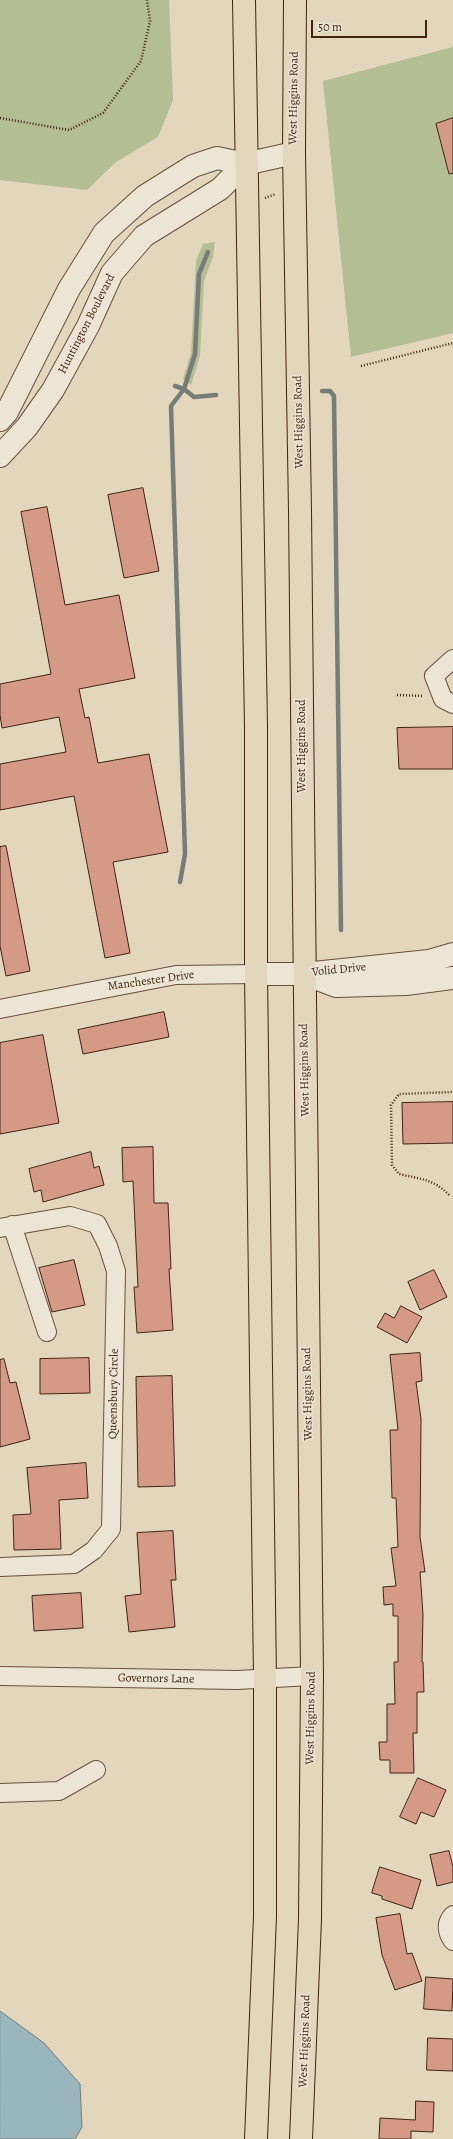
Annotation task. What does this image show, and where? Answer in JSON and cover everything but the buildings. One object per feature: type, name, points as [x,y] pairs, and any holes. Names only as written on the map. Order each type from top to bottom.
[{"type":"main road","points":[[244,0],[245,164],[256,727],[256,974],[265,1680],[265,1916],[256,2139]]},
{"type":"main road","name":"West Higgins Road","points":[[295,0],[294,153],[300,511],[312,1676],[310,1918],[301,2139]]},
{"type":"street","points":[[0,420],[7,412],[69,289],[104,233],[145,196],[192,166],[217,158],[245,164],[294,153]]},
{"type":"street","name":"Huntington Boulevard","points":[[0,456],[27,427],[53,390],[88,326],[112,273],[144,236],[220,189],[245,164]]},
{"type":"street","points":[[453,659],[434,676],[444,699],[453,704]]},
{"type":"street","name":"Volid Drive","points":[[304,974],[429,961],[453,954]]},
{"type":"street","name":"Volid Drive","points":[[304,974],[336,986],[406,984],[453,978]]},
{"type":"street","name":"Manchester Drive","points":[[0,1008],[176,975],[304,974]]},
{"type":"street","name":"Queensbury Circle","points":[[0,1567],[74,1564],[94,1550],[111,1529],[116,1271],[108,1246],[96,1224],[70,1216],[6,1227],[47,1332]]},
{"type":"street","name":"Governors Lane","points":[[0,1676],[265,1680],[312,1676]]},
{"type":"street","points":[[0,1793],[59,1791],[96,1770]]},
{"type":"street","points":[[453,1915],[448,1922],[448,1930],[453,1941]]},
{"type":"path","points":[[0,118],[69,130],[103,113],[141,61],[150,21],[147,0]]},
{"type":"path","points":[[361,366],[453,343]]},
{"type":"path","points":[[397,695],[426,696]]},
{"type":"path","points":[[449,1195],[440,1186],[431,1181],[399,1174],[392,1165],[391,1105],[399,1094],[453,1092]]},
{"type":"green space","points":[[0,0],[169,0],[173,100],[158,137],[116,162],[87,190],[0,180]]},
{"type":"green space","points":[[453,47],[453,333],[351,357],[323,81]]},
{"type":"green space","points":[[215,242],[213,257],[204,281],[200,356],[191,385],[183,379],[191,353],[196,261],[203,244]]},
{"type":"water","points":[[0,2011],[44,2043],[80,2084],[82,2127],[75,2139],[0,2139]]},
{"type":"waterway","points":[[180,882],[185,854],[171,406],[184,389],[195,354],[199,274],[208,252]]},
{"type":"waterway","points":[[175,386],[184,389],[194,397],[216,395]]},
{"type":"waterway","points":[[322,391],[330,391],[334,396],[341,930]]}]
